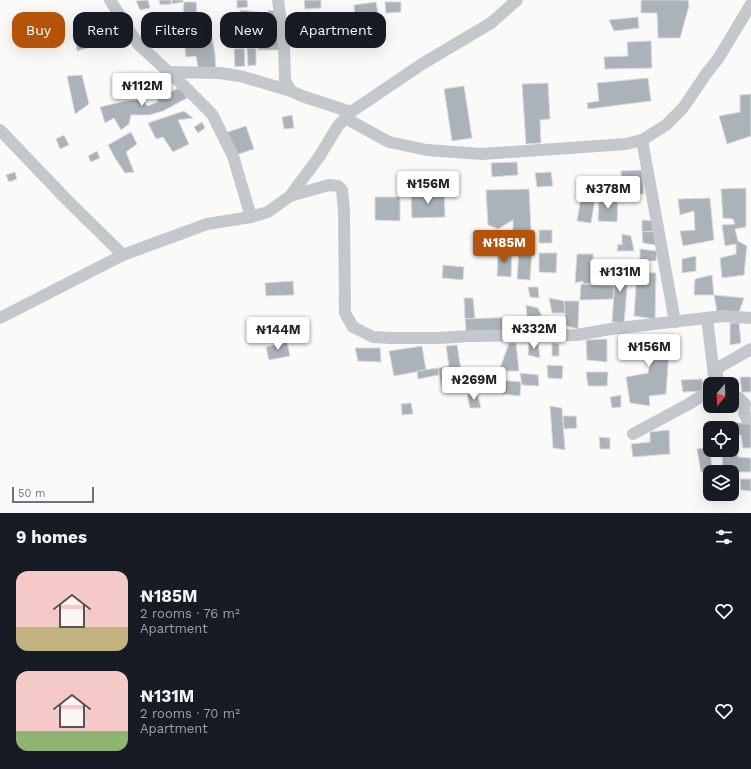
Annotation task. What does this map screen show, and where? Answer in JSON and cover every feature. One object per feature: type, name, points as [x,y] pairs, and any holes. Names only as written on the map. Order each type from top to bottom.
[{"type":"street","points":[[110,0],[138,44],[212,114],[233,156],[252,217]]},
{"type":"street","points":[[278,0],[284,45],[285,80],[292,91]]},
{"type":"street","points":[[0,318],[123,255],[207,224],[252,217],[268,212],[290,196],[319,157],[338,126],[348,115],[422,64],[491,23],[517,0]]},
{"type":"street","points":[[169,72],[219,73],[233,75],[292,91],[348,115],[388,142],[427,150],[482,154],[626,144],[642,140],[666,125],[683,108],[718,59],[751,4]]},
{"type":"street","points":[[0,130],[68,201],[123,255]]},
{"type":"street","points":[[642,140],[675,322]]},
{"type":"street","points":[[290,196],[329,185],[338,186],[342,190],[344,210],[345,313],[353,327],[373,337],[439,338],[469,336],[577,335],[723,316],[751,318]]},
{"type":"street","points":[[707,318],[711,377]]},
{"type":"street","points":[[717,377],[716,369],[751,349]]},
{"type":"street","points":[[632,434],[687,405],[703,395]]},
{"type":"street","points":[[739,398],[745,404],[744,413],[747,419],[751,418]]},
{"type":"building","points":[[148,0],[150,8],[140,10],[136,1]]},
{"type":"building","points":[[159,0],[171,0],[171,4],[160,5]]},
{"type":"building","points":[[172,0],[183,0],[183,2],[172,4]]},
{"type":"building","points":[[237,0],[247,0],[248,7],[237,8]]},
{"type":"building","points":[[304,0],[321,0],[321,8],[305,9]]},
{"type":"building","points":[[641,0],[688,0],[689,6],[680,38],[658,38],[657,13],[641,13]]},
{"type":"building","points":[[184,2],[196,2],[197,12],[183,12]]},
{"type":"building","points":[[376,2],[378,12],[354,12],[354,5]]},
{"type":"building","points":[[385,2],[401,2],[401,12],[386,12]]},
{"type":"building","points":[[240,10],[259,12],[240,12]]},
{"type":"building","points":[[268,10],[280,12],[282,27],[277,27],[277,12],[268,12]]},
{"type":"building","points":[[638,17],[639,28],[614,31],[609,20]]},
{"type":"building","points":[[277,32],[280,32],[280,50],[258,50],[258,48],[277,48]]},
{"type":"building","points":[[212,37],[216,73],[199,73],[196,56],[186,57],[185,48],[212,48]]},
{"type":"building","points":[[651,41],[652,68],[605,69],[604,57],[628,56],[627,42]]},
{"type":"building","points":[[77,48],[87,48],[77,51]]},
{"type":"building","points":[[244,48],[245,66],[235,67],[234,49]]},
{"type":"building","points":[[247,48],[256,48],[256,65],[248,66]]},
{"type":"building","points":[[82,75],[89,104],[75,114],[67,76]]},
{"type":"building","points":[[648,78],[651,101],[588,109],[587,103],[599,101],[597,83]]},
{"type":"building","points":[[548,83],[550,119],[540,120],[541,143],[526,144],[522,84]]},
{"type":"building","points":[[464,86],[472,138],[452,141],[444,89]]},
{"type":"building","points":[[180,87],[187,98],[163,111],[149,115],[131,115],[129,124],[121,130],[114,118],[105,123],[100,107],[142,99],[147,106],[158,102],[154,89],[166,88],[169,93]]},
{"type":"building","points":[[751,94],[751,136],[727,144],[719,116],[740,112],[740,95]]},
{"type":"building","points":[[184,111],[193,118],[178,120],[189,144],[173,152],[163,137],[156,139],[148,123]]},
{"type":"building","points":[[292,115],[294,128],[284,129],[282,117]]},
{"type":"building","points":[[202,122],[205,128],[198,133],[194,127]]},
{"type":"building","points":[[246,126],[254,149],[233,156],[225,133]]},
{"type":"building","points":[[131,132],[137,144],[126,152],[134,172],[125,173],[108,145]]},
{"type":"building","points":[[64,135],[69,145],[60,149],[56,139]]},
{"type":"building","points":[[97,151],[100,158],[91,162],[88,156]]},
{"type":"building","points":[[517,162],[518,175],[492,177],[491,163]]},
{"type":"building","points":[[642,170],[644,194],[631,194],[631,188],[622,189],[621,171]]},
{"type":"building","points":[[15,172],[17,179],[9,182],[6,175]]},
{"type":"building","points":[[551,172],[553,186],[537,187],[535,173]]},
{"type":"building","points":[[746,188],[746,227],[735,229],[738,241],[747,246],[744,275],[722,278],[720,258],[736,254],[736,244],[725,246],[722,225],[735,224],[733,219],[723,218],[721,189]]},
{"type":"building","points":[[529,189],[531,230],[513,231],[513,220],[498,229],[488,225],[486,190]]},
{"type":"building","points":[[444,192],[445,217],[412,218],[411,193]]},
{"type":"building","points":[[375,197],[400,197],[400,221],[375,220]]},
{"type":"building","points":[[581,197],[595,199],[591,223],[577,221]]},
{"type":"building","points":[[599,197],[618,198],[617,222],[598,221]]},
{"type":"building","points":[[710,198],[714,240],[683,246],[680,231],[695,230],[694,211],[680,215],[678,199]]},
{"type":"building","points":[[642,220],[656,221],[656,231],[642,232]]},
{"type":"building","points":[[539,230],[552,230],[552,243],[539,243]]},
{"type":"building","points":[[656,231],[656,245],[643,243],[642,232]]},
{"type":"building","points":[[622,234],[631,236],[634,251],[617,251],[618,244],[622,245]]},
{"type":"building","points":[[640,249],[657,251],[656,261],[640,261]]},
{"type":"building","points":[[498,250],[512,251],[511,277],[497,276]]},
{"type":"building","points":[[519,250],[532,251],[530,280],[517,279]]},
{"type":"building","points":[[539,253],[557,253],[556,273],[539,272]]},
{"type":"building","points":[[577,254],[593,254],[595,283],[583,284],[583,281],[575,283]]},
{"type":"building","points":[[696,256],[696,271],[682,273],[682,259]]},
{"type":"building","points":[[616,264],[629,266],[624,323],[612,322]]},
{"type":"building","points":[[443,265],[464,267],[463,280],[442,278]]},
{"type":"building","points":[[637,272],[656,273],[655,319],[634,316]]},
{"type":"building","points":[[712,275],[714,295],[694,295],[695,279]]},
{"type":"building","points":[[293,281],[294,295],[266,296],[265,283]]},
{"type":"building","points":[[581,284],[614,286],[613,299],[580,300]]},
{"type":"building","points":[[528,287],[538,287],[539,298],[530,297]]},
{"type":"building","points":[[714,295],[744,298],[739,312],[718,317]]},
{"type":"building","points":[[464,298],[473,298],[475,319],[465,319]]},
{"type":"building","points":[[549,298],[564,301],[565,313],[552,313]]},
{"type":"building","points":[[564,301],[579,301],[578,329],[566,326]]},
{"type":"building","points":[[526,305],[538,308],[542,316],[527,317]]},
{"type":"building","points":[[542,316],[543,331],[466,331],[465,319]]},
{"type":"building","points":[[730,323],[739,323],[741,343],[730,345]]},
{"type":"building","points":[[628,335],[670,335],[666,394],[649,396],[650,406],[630,403],[626,377],[648,373],[651,356],[630,353]]},
{"type":"building","points":[[607,339],[607,362],[587,360],[586,340]]},
{"type":"building","points":[[287,342],[290,356],[269,360],[266,347]]},
{"type":"building","points":[[529,342],[538,343],[540,358],[528,355]]},
{"type":"building","points":[[509,343],[516,343],[519,371],[499,371]]},
{"type":"building","points":[[552,343],[559,344],[559,356],[552,356]]},
{"type":"building","points":[[457,345],[462,376],[449,378],[450,383],[464,380],[465,387],[442,391],[438,368],[449,366],[446,346]]},
{"type":"building","points":[[422,346],[426,370],[394,376],[389,351]]},
{"type":"building","points":[[355,348],[380,348],[381,362],[358,361]]},
{"type":"building","points":[[547,365],[563,366],[562,379],[548,378]]},
{"type":"building","points":[[438,368],[439,375],[418,379],[417,371]]},
{"type":"building","points":[[586,372],[608,372],[607,386],[588,386]]},
{"type":"building","points":[[520,373],[538,375],[539,386],[522,385]]},
{"type":"building","points":[[740,377],[751,377],[751,392],[742,392]]},
{"type":"building","points":[[702,379],[703,391],[683,392],[681,380]]},
{"type":"building","points":[[500,380],[521,382],[520,396],[502,394]]},
{"type":"building","points":[[477,393],[481,408],[470,408],[467,395]]},
{"type":"building","points":[[621,395],[621,407],[612,408],[610,397]]},
{"type":"building","points":[[411,403],[413,414],[402,415],[401,404]]},
{"type":"building","points":[[550,406],[562,408],[565,450],[553,448]]},
{"type":"building","points":[[563,416],[576,416],[577,428],[564,429]]},
{"type":"building","points":[[739,423],[751,423],[751,448],[743,448],[741,435],[739,435]]},
{"type":"building","points":[[669,430],[670,454],[633,457],[631,444],[650,442],[650,432]]},
{"type":"building","points":[[599,437],[610,438],[610,449],[600,449]]},
{"type":"building","points":[[703,448],[703,457],[711,457],[712,465],[703,465],[703,472],[701,472],[697,449]]},
{"type":"building","points":[[723,457],[751,458],[751,472],[739,472],[739,465],[722,465]]},
{"type":"building","points":[[740,479],[751,479],[751,491],[741,490]]}]
